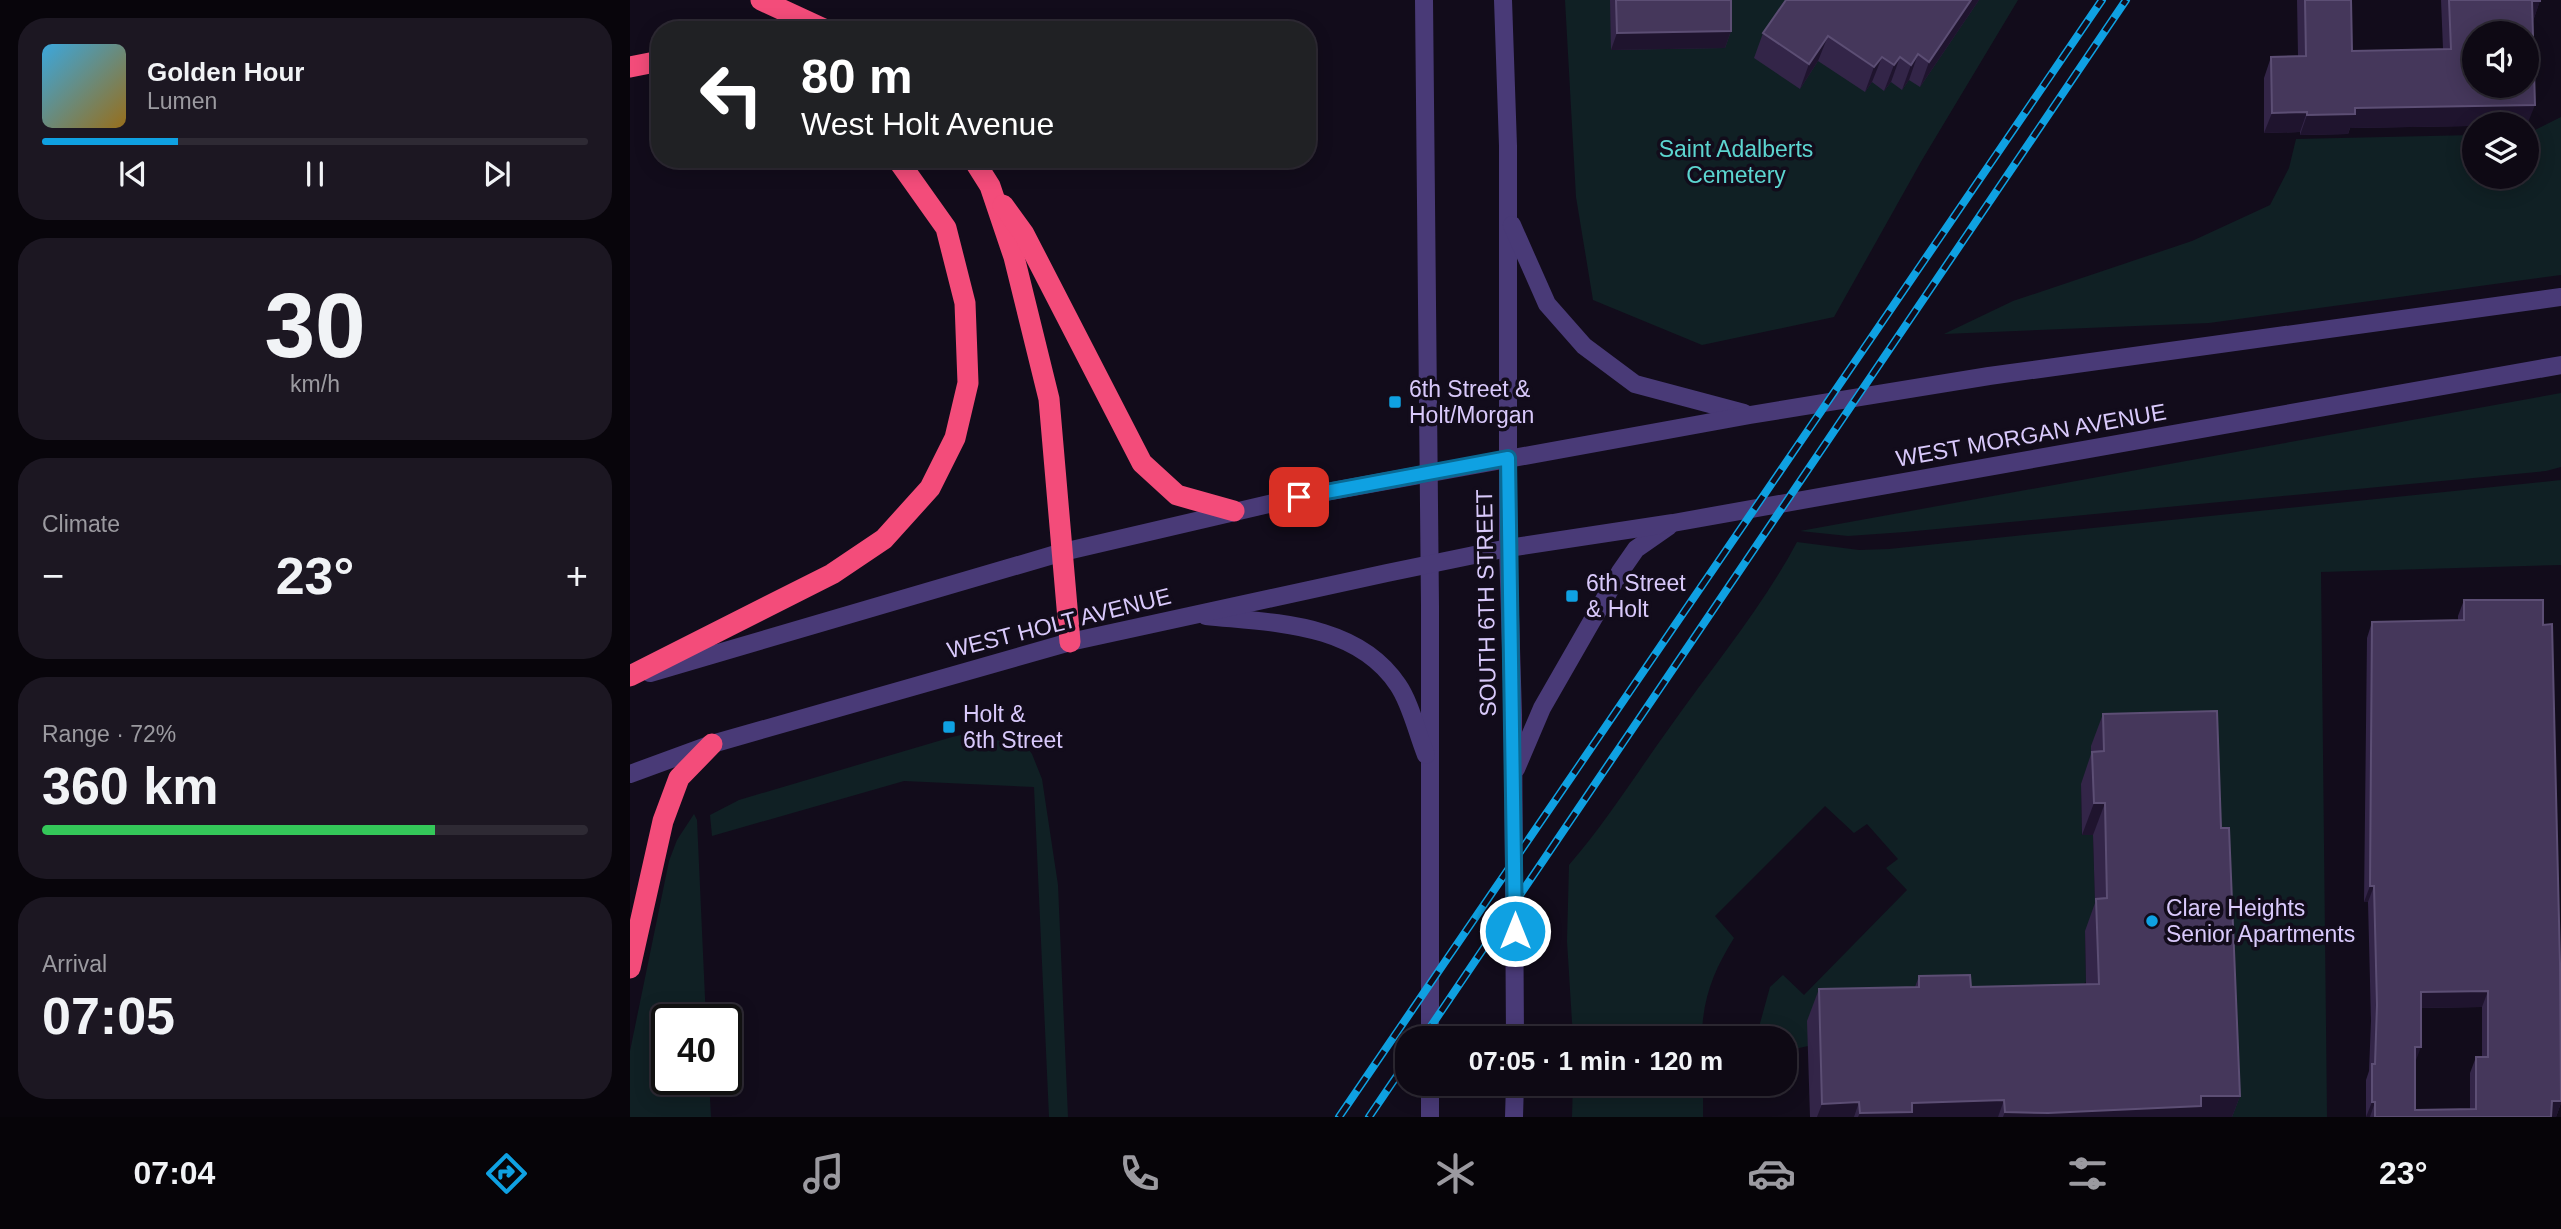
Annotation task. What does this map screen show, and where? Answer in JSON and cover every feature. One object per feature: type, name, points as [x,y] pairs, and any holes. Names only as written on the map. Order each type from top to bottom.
[{"type":"highway","points":[[761,0],[806,21]]},
{"type":"highway","points":[[630,67],[651,63]]},
{"type":"highway","points":[[630,677],[842,567],[884,539],[935,478],[955,438],[968,383],[965,303],[946,228],[903,168]]},
{"type":"highway","points":[[979,168],[1024,234],[1142,463],[1177,495],[1234,511]]},
{"type":"highway","points":[[990,186],[1014,257],[1049,399],[1070,642]]},
{"type":"highway","points":[[630,968],[663,821],[679,778],[712,744]]},
{"type":"street","points":[[1424,0],[1430,564],[1430,1026]]},
{"type":"street","name":"SOUTH 6TH STREET","points":[[1503,0],[1508,217],[1508,548],[1514,775],[1516,1026]]},
{"type":"street","points":[[1508,217],[1547,304],[1584,346],[1635,384],[1750,415]]},
{"type":"street","points":[[630,677],[1063,552],[1234,511],[1508,458],[1989,376],[2561,297]]},
{"type":"street","name":"WEST MORGAN AVENUE","points":[[1508,548],[1673,523],[2561,365]]},
{"type":"street","points":[[1514,775],[1542,708],[1620,572],[1636,548],[1673,523]]},
{"type":"street","name":"WEST HOLT AVENUE","points":[[630,774],[712,744],[1070,642],[1508,548]]},
{"type":"street","points":[[1192,614],[1295,626],[1337,636],[1369,656],[1398,685],[1430,765]]},
{"type":"street","points":[[1430,1096],[1430,1117]]},
{"type":"street","points":[[1514,1117],[1515,1096]]},
{"type":"green space","name":"Saint Adalberts Cemetery","points":[[1565,0],[2018,0],[1922,160],[1834,317],[1702,345],[1593,300],[1576,197]]},
{"type":"green space","points":[[2561,117],[2561,275],[2209,323],[1944,334],[2013,301],[2192,241],[2270,205],[2289,168],[2296,139],[2462,135],[2462,189],[2539,189],[2539,128]]},
{"type":"green space","points":[[2561,393],[2561,467],[2546,471],[1905,532],[1848,536],[1800,531]]},
{"type":"green space","points":[[2561,480],[2561,565],[2321,572],[2327,1117],[2228,1117],[2092,783],[2081,784],[2082,835],[2093,835],[2096,930],[2085,932],[2086,982],[2077,988],[1797,1048],[1797,1026],[1759,1026],[1770,987],[1783,975],[1804,995],[1907,890],[1886,868],[1898,859],[1867,824],[1854,833],[1825,806],[1715,916],[1734,938],[1710,985],[1703,1026],[1572,1026],[1567,941],[1569,865],[1609,814],[1753,613],[1797,542],[1859,550]]},
{"type":"green space","points":[[1007,731],[1022,741],[1032,754],[1042,779],[1058,885],[1068,1117],[1049,1117],[1034,787],[904,781],[712,836],[710,815],[739,800],[952,737],[970,733],[1000,741]]},
{"type":"green space","points":[[694,814],[697,820],[705,1004],[651,1004],[651,1095],[710,1095],[711,1117],[630,1117],[630,1051],[669,861],[677,840]]},
{"type":"green space","points":[[1573,1096],[1703,1096],[1703,1117],[1572,1117]]},
{"type":"building","points":[[1616,0],[1731,0],[1731,31],[1617,33]]},
{"type":"building","points":[[1786,0],[1971,0],[1929,62],[1918,54],[1911,65],[1900,57],[1894,65],[1882,57],[1874,67],[1828,36],[1809,64],[1763,33]]},
{"type":"building","points":[[2305,0],[2351,0],[2352,51],[2451,49],[2449,0],[2540,0],[2532,1],[2533,21],[2462,21],[2462,98],[2535,98],[2535,105],[2355,108],[2355,114],[2272,113],[2271,57],[2306,56]]},
{"type":"building","points":[[2464,600],[2543,600],[2543,625],[2552,624],[2561,1101],[2552,1101],[2551,1117],[2375,1117],[2375,1102],[2372,1102],[2372,1064],[2375,1064],[2377,1005],[2374,886],[2370,886],[2372,622],[2464,620]],"holes":[[[2488,991],[2488,1057],[2476,1057],[2476,1109],[2415,1110],[2415,1047],[2421,1047],[2421,992]]]},
{"type":"building","name":"Clare Heights Senior Apartments","points":[[2217,711],[2221,828],[2229,828],[2240,1096],[2201,1096],[2201,1106],[2048,1113],[2005,1112],[2004,1100],[1912,1103],[1912,1112],[1860,1113],[1859,1102],[1822,1104],[1819,989],[1919,987],[1919,976],[1970,975],[1971,987],[2099,984],[2096,899],[2107,898],[2105,803],[2094,803],[2092,752],[2104,751],[2103,714]]},
{"type":"railway","points":[[1339,1117],[2102,0]]},
{"type":"railway","points":[[1431,1026],[2126,0]]},
{"type":"railway","points":[[1369,1117],[1395,1079]]},
{"type":"place","name":"6th Street & Holt/Morgan","points":[[1395,402]]},
{"type":"place","name":"6th Street & Holt","points":[[1572,596]]},
{"type":"place","name":"Holt & 6th Street","points":[[949,727]]},
{"type":"place","name":"Clare Heights Senior Apartments","points":[[2152,921]]},
{"type":"route","points":[[1299,497],[1508,458],[1515,931]]}]
